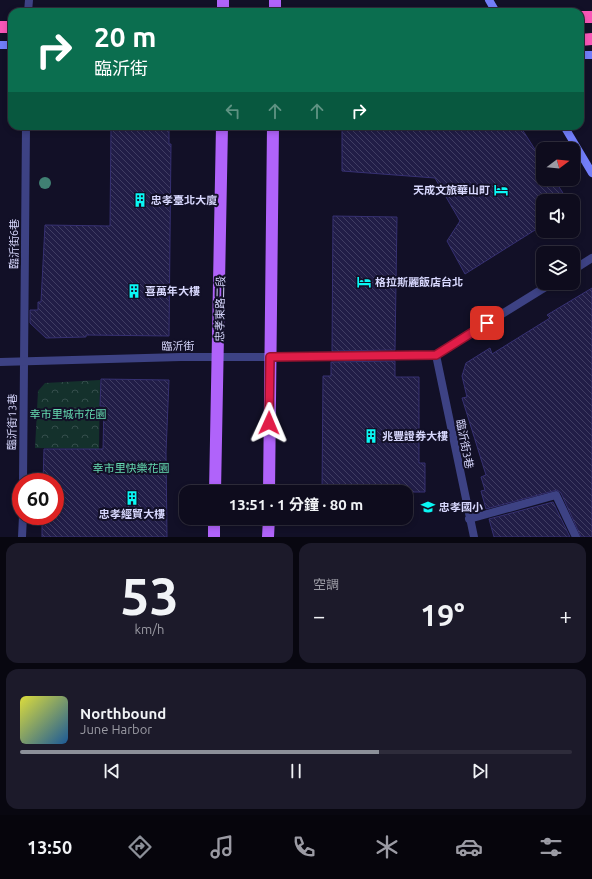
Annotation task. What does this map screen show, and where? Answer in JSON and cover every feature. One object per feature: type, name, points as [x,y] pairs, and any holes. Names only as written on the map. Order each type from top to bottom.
[{"type":"main road","name":"忠孝東路二段","points":[[215,485],[222,130]]},
{"type":"main road","points":[[269,485],[273,130]]},
{"type":"main road","points":[[214,525],[214,537]]},
{"type":"main road","points":[[268,537],[269,525]]},
{"type":"street","name":"臨沂街6巷","points":[[24,362],[26,130]]},
{"type":"street","points":[[566,130],[592,173]]},
{"type":"street","points":[[580,266],[592,258]]},
{"type":"street","points":[[436,355],[541,290]]},
{"type":"street","name":"臨沂街","points":[[0,362],[218,357],[436,355]]},
{"type":"street","name":"臨沂街3巷","points":[[436,355],[469,519],[474,537]]},
{"type":"street","name":"臨沂街13巷","points":[[23,473],[24,362]]},
{"type":"street","points":[[469,519],[556,495],[576,537]]},
{"type":"street","points":[[22,537],[23,525]]},
{"type":"green space","name":"幸市里城市花園","points":[[100,380],[99,449],[35,448],[38,391],[45,383]]},
{"type":"building","points":[[111,130],[169,130],[169,144],[171,144],[169,336],[86,335],[86,337],[46,338],[30,323],[30,310],[38,310],[38,302],[41,302],[45,225],[110,226]]},
{"type":"building","name":"天成文旅華山町","points":[[342,130],[523,130],[536,151],[536,186],[558,186],[564,194],[536,194],[536,229],[465,274],[447,241],[460,221],[435,178],[342,171]]},
{"type":"building","name":"格拉斯麗飯店台北","points":[[333,216],[397,217],[395,350],[332,351]]},
{"type":"building","points":[[592,288],[592,537],[581,537],[561,493],[557,490],[486,509],[481,491],[485,490],[481,477],[486,475],[462,398],[467,397],[462,376],[466,363],[490,348],[492,354],[550,318],[547,315]]},
{"type":"building","name":"兆豐證券大樓","points":[[395,361],[395,377],[419,377],[419,463],[425,463],[425,492],[413,492],[413,485],[322,485],[323,376],[331,376],[331,362]]},
{"type":"building","points":[[101,379],[169,380],[166,452],[167,537],[42,537],[42,525],[64,525],[64,473],[43,473],[44,449],[103,449],[104,406],[100,406]]},
{"type":"building","points":[[553,502],[570,537],[494,537],[489,519]]},
{"type":"place","name":"天成文旅華山町","points":[[501,190]]},
{"type":"place","name":"忠孝臺北大廈","points":[[140,200]]},
{"type":"place","name":"格拉斯麗飯店台北","points":[[364,282]]},
{"type":"place","name":"喜萬年大樓","points":[[134,291]]},
{"type":"place","name":"兆豐證券大樓","points":[[371,436]]},
{"type":"place","name":"忠孝經貿大樓","points":[[132,498]]},
{"type":"place","name":"忠孝國小","points":[[428,507]]},
{"type":"route","points":[[269,423],[270,357],[436,355],[487,323]]},
{"type":"park label","name":"幸市里快樂花園","points":[[131,468]]}]
